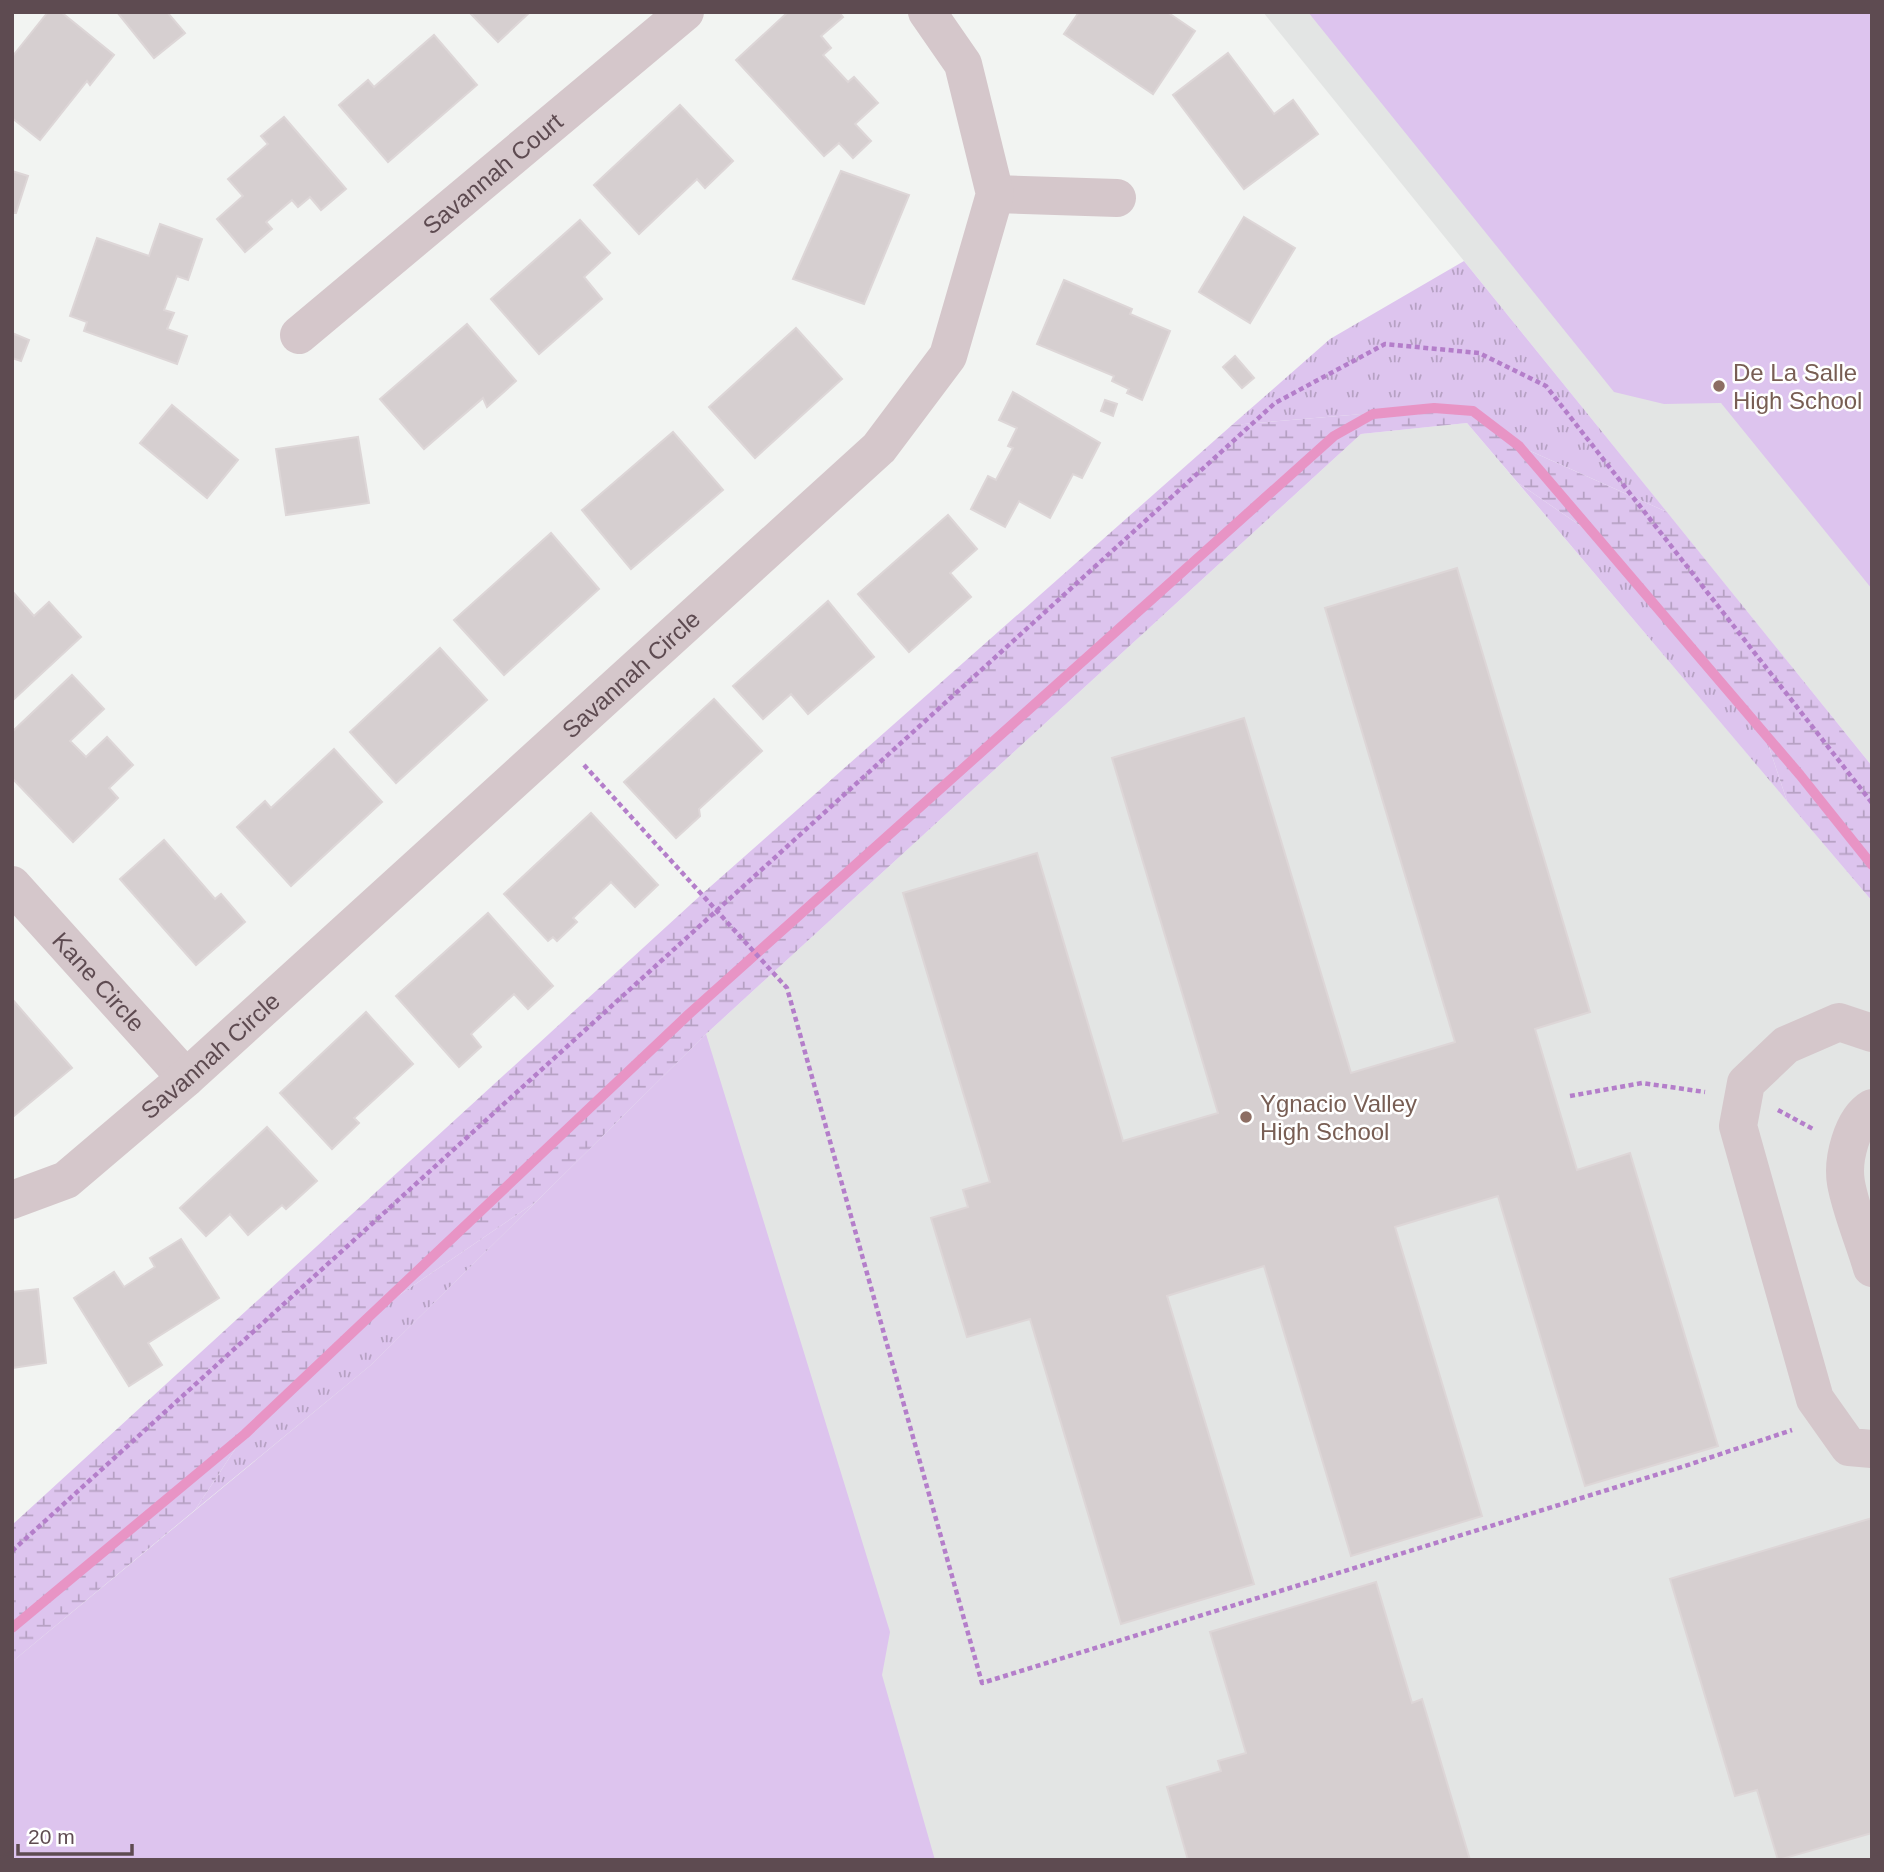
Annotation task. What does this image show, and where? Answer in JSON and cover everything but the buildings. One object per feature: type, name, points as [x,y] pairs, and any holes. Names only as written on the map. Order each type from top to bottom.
[{"type":"street","name":"Savannah Court","points":[[299,335],[685,12]]},
{"type":"street","points":[[927,12],[963,64],[995,194],[1117,198]]},
{"type":"street","name":"Savannah Circle","points":[[12,1200],[66,1180],[186,1078],[879,448],[948,356],[995,194]]},
{"type":"street","name":"Kane Circle","points":[[12,885],[186,1078]]},
{"type":"street","points":[[1872,1033],[1839,1022],[1786,1045],[1746,1083],[1738,1126],[1815,1399],[1849,1447],[1872,1449]]},
{"type":"street","points":[[1872,1108],[1863,1113],[1849,1143],[1846,1181],[1872,1268]]},
{"type":"path","points":[[12,1551],[1275,403],[1385,344],[1479,353],[1546,386],[1872,803]]},
{"type":"path","points":[[560,739],[787,988],[982,1683],[1672,1470],[1829,1417]]},
{"type":"path","points":[[1570,1096],[1642,1083],[1697,1090]]},
{"type":"path","points":[[1777,1109],[1814,1129]]},
{"type":"shaded area","name":"De La Salle High School","points":[[1263,12],[1872,12],[1872,766],[1464,261]]},
{"type":"shaded area","name":"Ygnacio Valley High School","points":[[1467,423],[1872,901],[1872,1860],[12,1860],[12,1662],[371,1365],[706,1034],[1361,434]]},
{"type":"green space","name":"De La Salle High School","points":[[1308,12],[1872,12],[1872,589],[1721,403],[1664,404],[1614,392]]},
{"type":"green space","points":[[1464,261],[1667,512],[1519,446],[1473,411],[1434,408],[1232,425],[1330,339]]},
{"type":"green space","points":[[1434,408],[1473,411],[1519,446],[1667,512],[1872,766],[1872,901],[1787,801],[1764,732],[1597,537],[1518,483],[1467,423],[1361,434],[706,1034],[537,1201],[370,1315],[245,1434],[195,1510],[12,1662],[12,1525],[702,894],[1232,425]]},
{"type":"green space","points":[[1518,483],[1597,537],[1764,732],[1787,801]]},
{"type":"green space","points":[[706,1034],[890,1632],[882,1675],[935,1860],[12,1860],[12,1662],[371,1365]]},
{"type":"green space","points":[[537,1201],[371,1365],[195,1510],[245,1434],[370,1315]]},
{"type":"waterway","points":[[12,1628],[245,1434],[689,1014],[1334,436],[1373,414],[1434,408],[1473,411],[1519,446],[1800,775],[1872,865]]},
{"type":"place","name":"De La Salle High School","points":[[1719,386]]},
{"type":"place","name":"Ygnacio Valley High School","points":[[1246,1117]]}]
